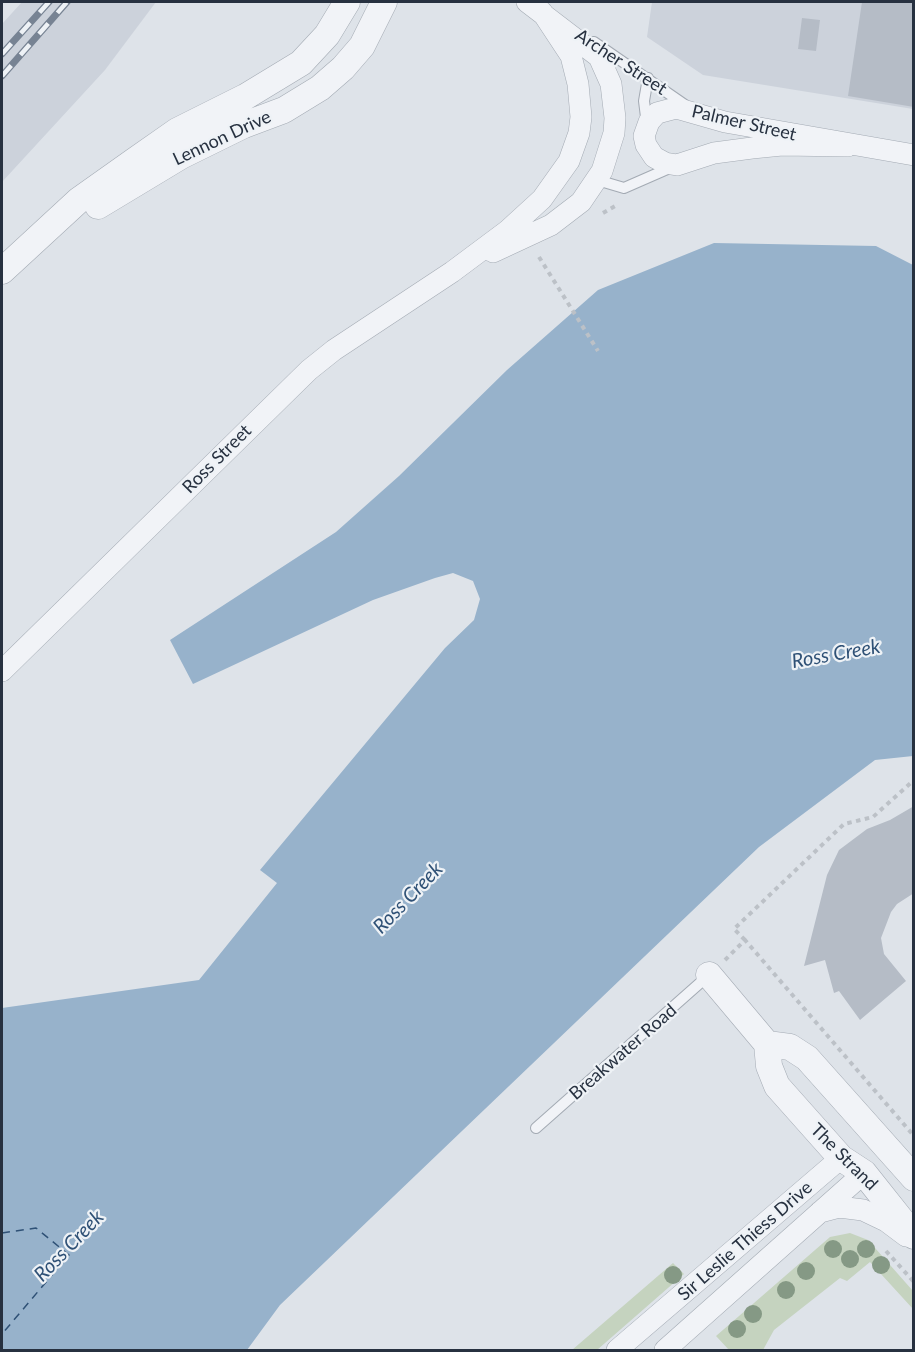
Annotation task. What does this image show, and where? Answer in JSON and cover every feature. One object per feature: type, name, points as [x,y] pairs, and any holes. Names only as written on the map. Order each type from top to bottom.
[{"type":"street","name":"Lennon Drive","points":[[2,271],[31,247],[79,200],[177,131],[244,97],[302,63],[327,35],[347,2]]},
{"type":"street","name":"Lennon Drive","points":[[31,247],[181,156],[244,124],[284,110],[320,88],[344,68],[362,46],[384,2]]},
{"type":"street","name":"Archer Street","points":[[534,7],[565,43],[575,69],[581,117],[579,133],[568,164]]},
{"type":"street","name":"Archer Street","points":[[534,7],[592,50],[609,74],[615,112],[614,133],[607,159],[597,180]]},
{"type":"street","name":"Palmer Street","points":[[647,126],[657,113],[665,109],[682,109],[848,146],[914,156]]},
{"type":"street","points":[[647,126],[644,140],[651,154],[664,163],[681,164]]},
{"type":"street","name":"Palmer Street","points":[[681,164],[714,153],[752,148],[794,144],[848,146]]},
{"type":"street","points":[[568,164],[597,180]]},
{"type":"street","name":"Ross Street","points":[[2,671],[309,370],[334,350],[452,272],[527,216],[554,186],[568,164]]},
{"type":"street","name":"Ross Street","points":[[452,272],[551,225],[581,202],[597,180]]},
{"type":"street","points":[[709,975],[767,1044]]},
{"type":"street","name":"The Strand","points":[[914,1178],[807,1058],[790,1047],[767,1044],[769,1066],[777,1086],[841,1158],[864,1173],[914,1236]]},
{"type":"street","name":"Sir Leslie Thiess Drive","points":[[617,1350],[872,1130]]},
{"type":"street","name":"Sir Leslie Thiess Drive","points":[[665,1350],[891,1151]]},
{"type":"street","points":[[819,1212],[840,1207],[863,1210],[886,1221],[914,1242]]},
{"type":"lane","name":"Archer Street","points":[[534,7],[607,50],[698,114]]},
{"type":"lane","points":[[647,126],[644,106],[648,78]]},
{"type":"lane","name":"Palmer Street","points":[[597,180],[624,188],[661,170],[681,164]]},
{"type":"lane","name":"Breakwater Road","points":[[536,1128],[709,975]]},
{"type":"path","points":[[600,214],[627,199]]},
{"type":"path","points":[[538,257],[598,351]]},
{"type":"path","points":[[914,780],[873,817],[844,824],[734,929],[914,1136]]},
{"type":"path","points":[[709,975],[745,940]]},
{"type":"path","points":[[879,1243],[914,1282]]},
{"type":"shaded area","points":[[22,2],[156,2],[105,70],[2,182],[2,24]]},
{"type":"shaded area","points":[[652,2],[913,2],[913,109],[703,75],[647,37]]},
{"type":"green space","points":[[850,1233],[868,1240],[913,1291],[913,1309],[870,1262],[847,1281],[840,1278],[774,1330],[763,1350],[729,1350],[716,1336],[830,1237]]},
{"type":"green space","points":[[673,1263],[684,1274],[597,1350],[572,1350]]},
{"type":"water","name":"Ross Creek","points":[[714,243],[876,246],[913,265],[913,756],[875,760],[759,847],[280,1305],[247,1350],[2,1350],[2,1008],[199,980],[277,883],[260,870],[445,648],[474,620],[480,599],[473,581],[453,573],[435,578],[373,600],[193,684],[170,640],[336,532],[399,476],[507,370],[598,290]]},
{"type":"building","points":[[862,2],[914,2],[914,107],[848,96]]},
{"type":"building","points":[[802,18],[820,20],[816,51],[798,49]]},
{"type":"building","points":[[914,806],[914,893],[897,904],[891,912],[881,938],[884,954],[906,981],[860,1020],[839,991],[834,993],[825,960],[804,966],[827,875],[839,850],[867,829],[890,820]]},
{"type":"ferry route","points":[[2,1233],[36,1228],[69,1255],[2,1334]]},
{"type":"railway","points":[[2,54],[49,2]]},
{"type":"railway","points":[[2,76],[67,2]]}]
